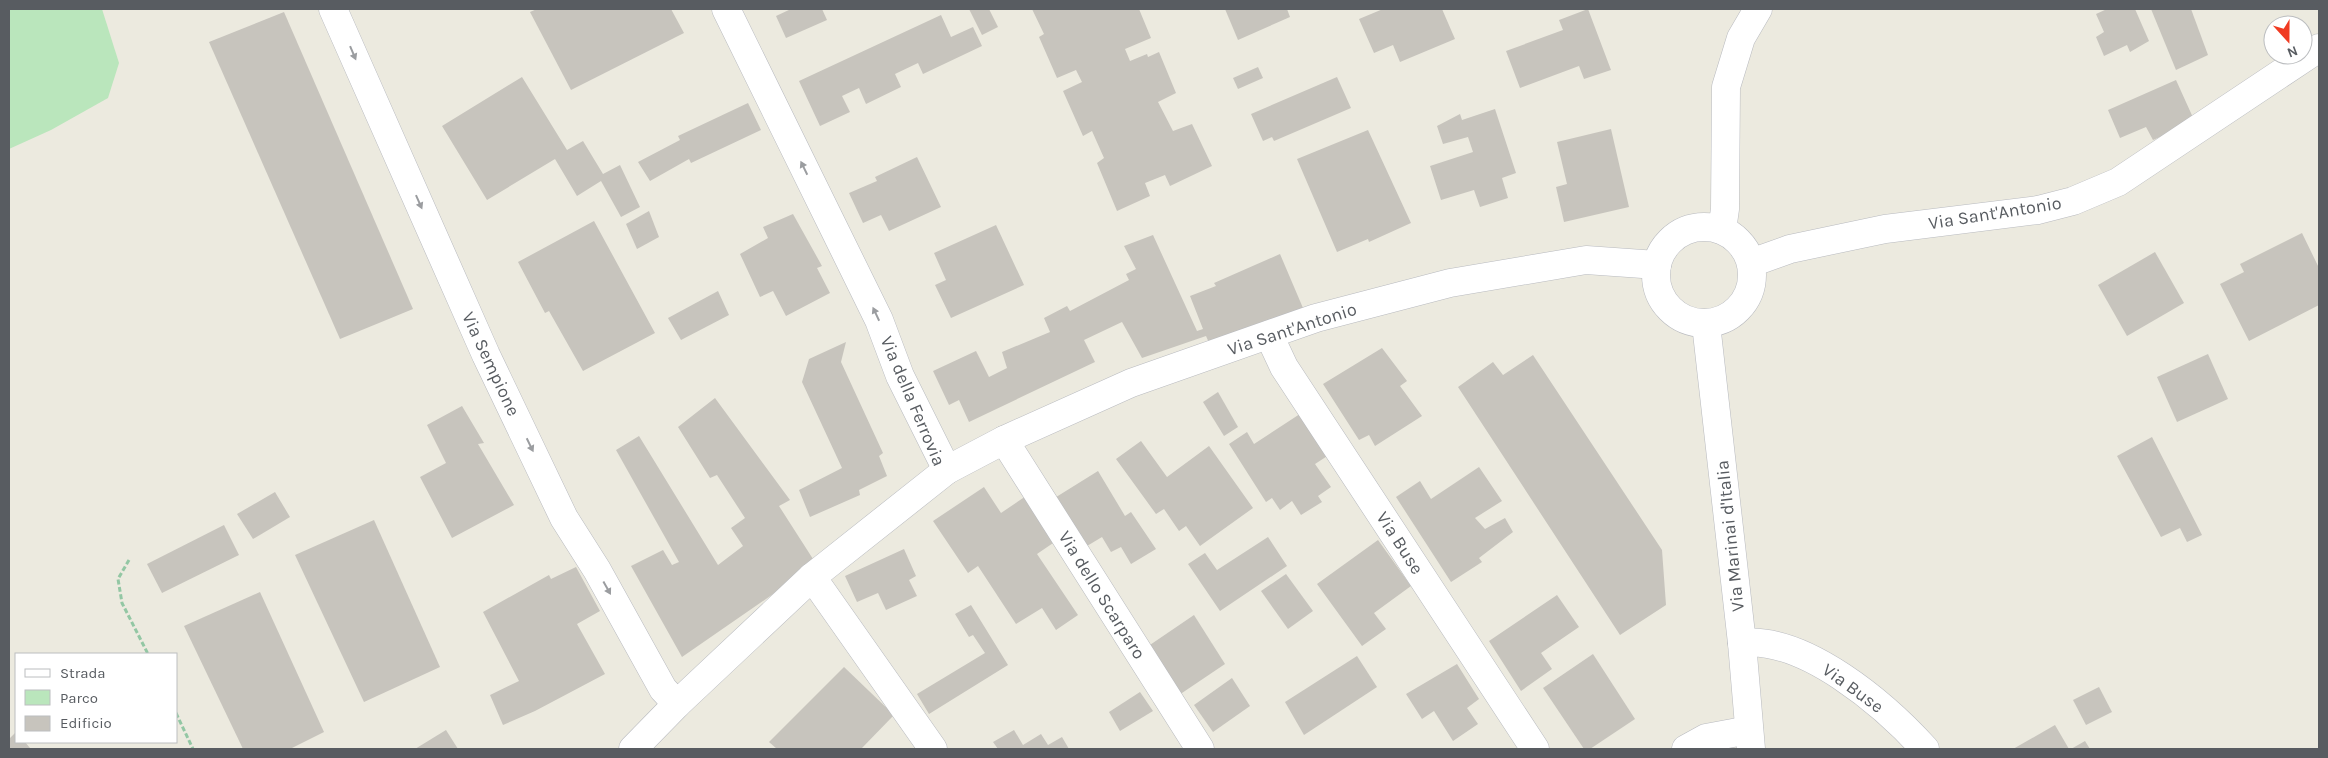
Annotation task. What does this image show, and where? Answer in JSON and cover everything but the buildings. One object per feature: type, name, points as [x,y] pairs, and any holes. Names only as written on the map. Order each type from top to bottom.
[{"type":"street","name":"Via Sempione","points":[[334,9],[482,346],[564,518],[597,570],[663,689],[677,704]]},
{"type":"street","name":"Via della Ferrovia","points":[[633,749],[677,704],[812,578],[947,470],[900,376],[879,320],[726,9]]},
{"type":"street","points":[[1722,230],[1725,200],[1726,87],[1741,38],[1758,9]]},
{"type":"street","name":"Via Sant'Antonio","points":[[1751,263],[1790,249],[1885,229],[2038,210],[2073,201],[2118,182],[2319,48]]},
{"type":"street","points":[[1708,227],[1722,230],[1741,243],[1751,263],[1751,288],[1746,299],[1729,317],[1706,324],[1682,318],[1672,311],[1658,290],[1657,265],[1662,252],[1670,241],[1681,232],[1708,227]]},
{"type":"street","name":"Via Sant'Antonio","points":[[947,470],[1004,440],[1131,383],[1316,318],[1450,283],[1586,260],[1657,265]]},
{"type":"street","name":"Via Marinai d'Italia","points":[[1706,324],[1742,643],[1750,739]]},
{"type":"street","name":"Via Buse","points":[[1269,335],[1284,367],[1535,749]]},
{"type":"street","name":"Via dello Scarparo","points":[[1004,440],[1200,749]]},
{"type":"street","points":[[812,578],[933,749]]},
{"type":"street","name":"Via Buse","points":[[1742,643],[1757,641],[1777,645],[1827,666],[1906,728],[1925,749]]},
{"type":"street","points":[[1686,749],[1706,738],[1750,739]]},
{"type":"path","points":[[129,560],[118,579],[122,603],[147,653]]},
{"type":"path","points":[[178,717],[193,749]]},
{"type":"green space","points":[[9,9],[102,9],[119,63],[108,98],[51,130],[9,149]]}]
